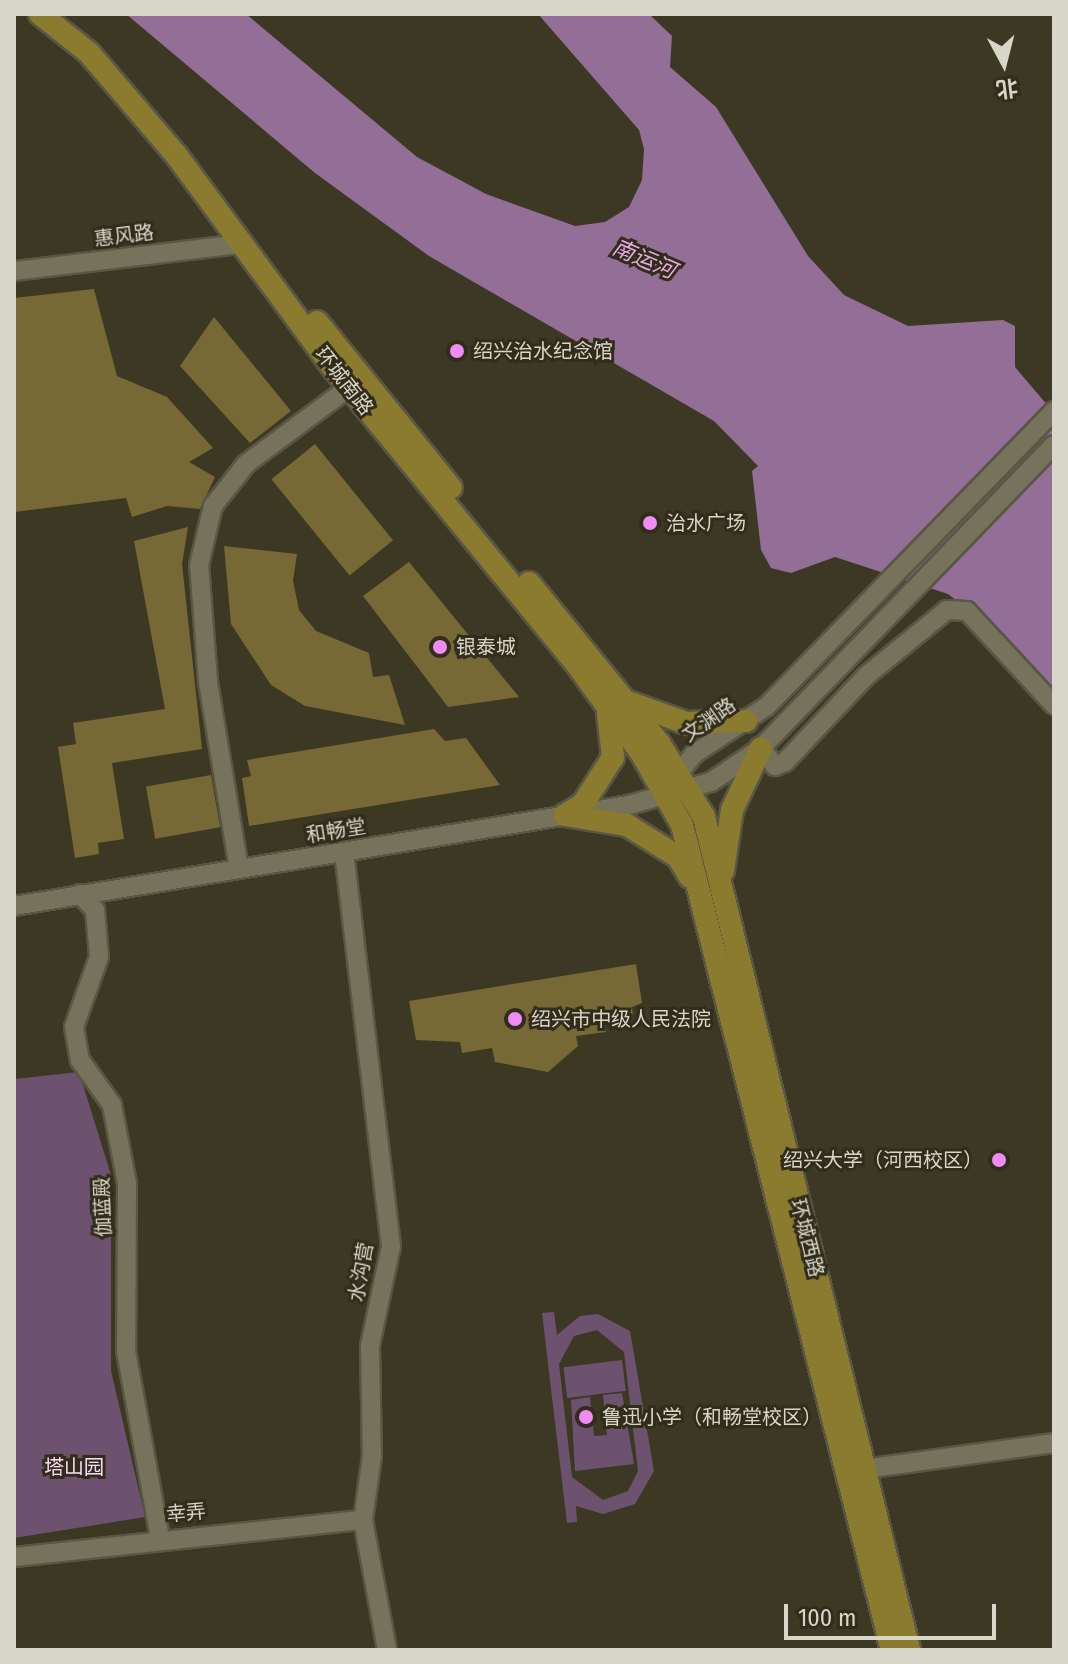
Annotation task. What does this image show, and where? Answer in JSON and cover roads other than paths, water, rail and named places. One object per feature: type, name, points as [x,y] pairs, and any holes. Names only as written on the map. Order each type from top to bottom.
[{"type":"main road","name":"环城南路","points":[[40,14],[130,99],[240,244],[627,701],[651,748]]},
{"type":"main road","name":"环城南路","points":[[63,14],[143,94],[355,383],[600,697],[651,748]]},
{"type":"main road","points":[[565,815],[583,804],[613,757],[613,721],[600,697]]},
{"type":"main road","points":[[627,701],[686,723],[746,721]]},
{"type":"main road","name":"环城西路","points":[[651,748],[682,780],[704,817],[714,906],[892,1650]]},
{"type":"main road","name":"环城西路","points":[[651,748],[663,791],[682,825],[714,906],[909,1650]]},
{"type":"main road","points":[[714,906],[732,810],[761,748]]},
{"type":"main road","points":[[565,815],[601,818],[657,841],[678,857],[714,906]]},
{"type":"street","name":"惠风路","points":[[14,271],[240,244]]},
{"type":"street","points":[[239,869],[208,681],[199,565],[213,506],[246,464],[355,383]]},
{"type":"street","name":"文渊路","points":[[663,791],[682,780],[854,618],[1054,411]]},
{"type":"street","name":"文渊路","points":[[682,780],[711,782],[761,748],[1054,445]]},
{"type":"street","points":[[761,748],[775,766],[785,762],[866,676],[947,610],[967,611],[1054,705]]},
{"type":"street","name":"和畅堂","points":[[14,906],[565,815],[663,791]]},
{"type":"street","name":"水沟营","points":[[344,852],[391,1246],[370,1346],[372,1456],[363,1520],[387,1650]]},
{"type":"street","name":"伽蓝殿","points":[[80,894],[95,910],[99,957],[74,1027],[80,1060],[112,1105],[127,1184],[126,1351],[160,1538]]},
{"type":"street","points":[[864,1469],[1054,1443]]},
{"type":"street","name":"幸弄","points":[[14,1557],[160,1538],[363,1520]]},
{"type":"water","name":"南运河","points":[[126,14],[246,14],[417,157],[486,194],[575,226],[605,222],[629,207],[642,180],[644,149],[639,130],[538,14],[649,14],[672,36],[670,67],[716,107],[808,256],[844,295],[908,326],[1003,320],[1015,326],[1015,367],[1054,413],[1054,693],[997,632],[948,594],[835,557],[791,573],[771,568],[761,550],[752,471],[758,466],[714,421],[429,256],[315,173]]},
{"type":"place","name":"绍兴治水纪念馆","points":[[457,351]]},
{"type":"place","name":"治水广场","points":[[650,523]]},
{"type":"place","name":"银泰城","points":[[440,647]]},
{"type":"place","name":"绍兴市中级人民法院","points":[[515,1019]]},
{"type":"place","name":"绍兴大学（河西校区）","points":[[999,1160]]},
{"type":"place","name":"鲁迅小学（和畅堂校区）","points":[[586,1417]]},
{"type":"park label","name":"塔山园","points":[[74,1467]]}]
